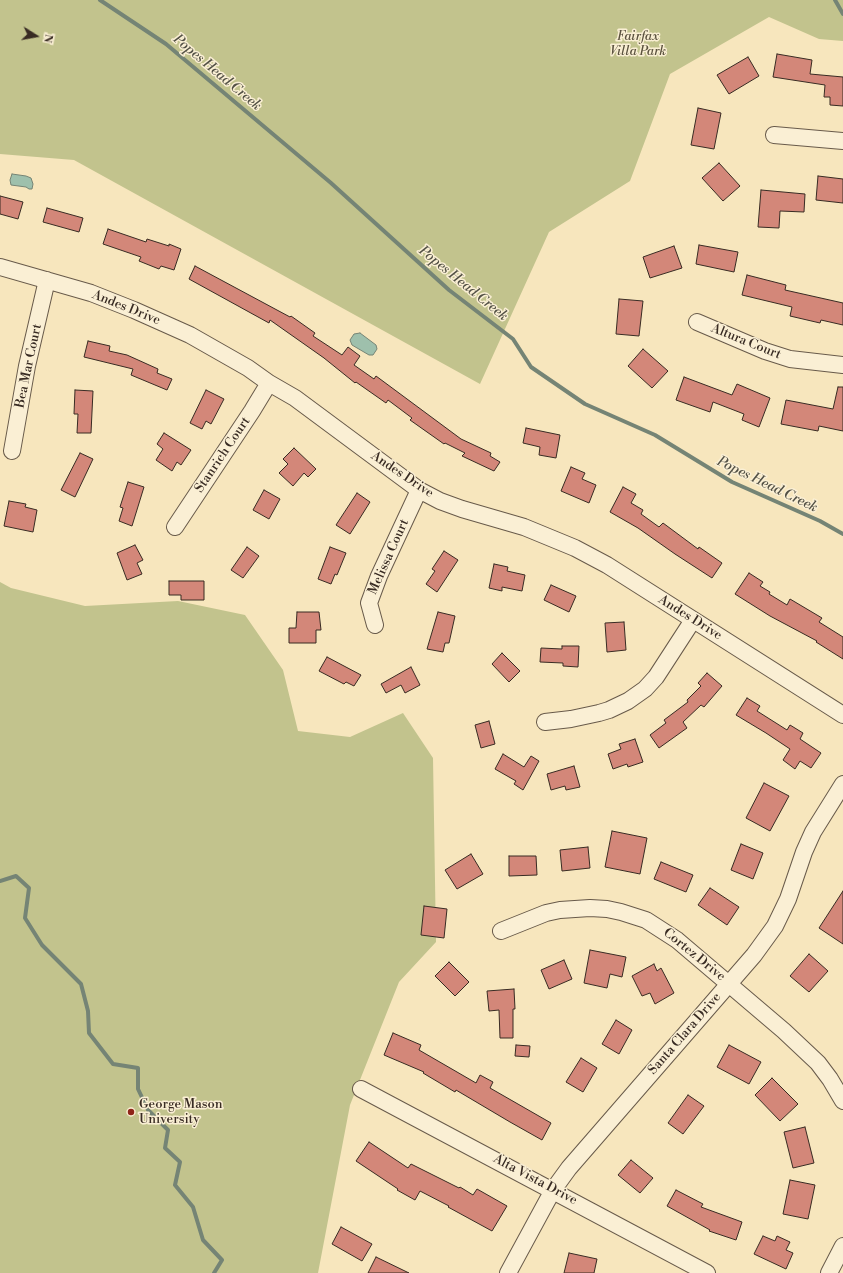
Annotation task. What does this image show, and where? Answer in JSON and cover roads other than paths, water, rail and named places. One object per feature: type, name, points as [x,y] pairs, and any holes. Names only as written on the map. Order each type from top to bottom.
[{"type":"street","points":[[774,135],[843,141]]},
{"type":"street","name":"Andes Drive","points":[[0,267],[47,280],[105,299],[190,335],[248,368],[269,383],[296,398],[419,490],[440,501],[524,527],[575,548],[607,565],[843,715]]},
{"type":"street","name":"Bea Mar Court","points":[[12,451],[27,366],[47,280]]},
{"type":"street","name":"Altura Court","points":[[697,322],[765,351],[790,359],[843,366]]},
{"type":"street","name":"Stanrich Court","points":[[175,527],[269,383]]},
{"type":"street","name":"Melissa Court","points":[[375,625],[369,603],[379,576],[419,490]]},
{"type":"street","points":[[545,722],[571,719],[599,713],[628,702],[645,689],[656,677],[693,620]]},
{"type":"street","name":"Santa Clara Drive","points":[[508,1273],[553,1190],[569,1168],[754,955],[775,926],[788,899],[804,852],[813,832],[843,784]]},
{"type":"street","name":"Cortez Drive","points":[[501,931],[546,913],[560,910],[590,908],[621,912],[646,920],[669,933],[784,1031],[818,1063],[842,1098]]},
{"type":"street","name":"Alta Vista Drive","points":[[361,1089],[707,1273]]},
{"type":"street","points":[[829,1273],[843,1246]]},
{"type":"waterway","name":"Popes Head Creek","points":[[100,0],[166,44],[331,183],[449,290],[513,339],[531,367],[585,404],[655,435],[732,482],[820,521],[843,534]]},
{"type":"waterway","name":"Popes Head Creek","points":[[835,0],[843,14]]},
{"type":"waterway","points":[[0,881],[16,876],[29,888],[25,918],[42,945],[81,984],[88,1011],[89,1033],[113,1064],[138,1068],[138,1089],[148,1110],[168,1130],[165,1148],[180,1162],[175,1185],[193,1207],[203,1240],[222,1260],[214,1273]]},
{"type":"place","name":"George Mason University","points":[[131,1112]]},
{"type":"park label","name":"Fairfax Villa Park","points":[[638,44]]}]
